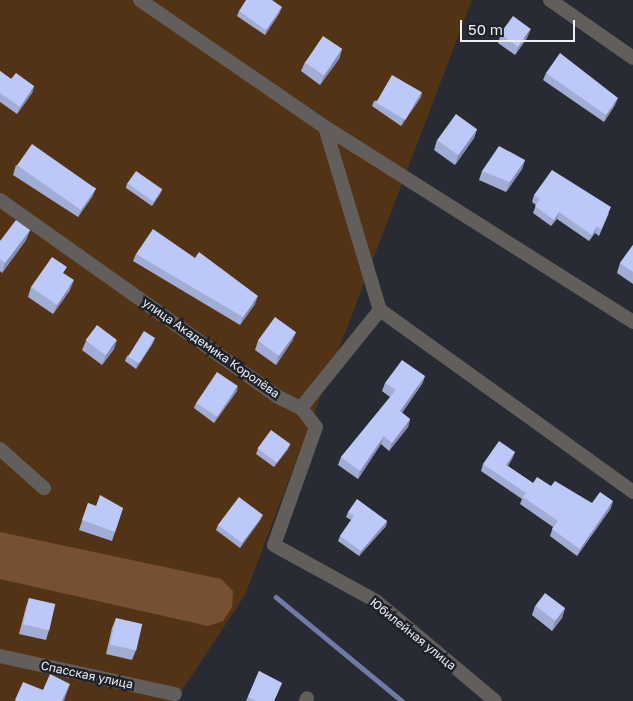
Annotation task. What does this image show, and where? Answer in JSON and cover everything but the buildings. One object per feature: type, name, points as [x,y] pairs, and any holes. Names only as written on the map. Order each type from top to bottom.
[{"type":"street","points":[[140,0],[324,127],[633,322]]},
{"type":"street","points":[[550,0],[633,58]]},
{"type":"street","points":[[324,127],[380,310],[633,492]]},
{"type":"street","name":"улица Академика Королёва","points":[[0,200],[278,397],[301,408],[316,427],[274,545]]},
{"type":"street","points":[[301,408],[380,310]]},
{"type":"street","points":[[0,449],[44,488]]},
{"type":"street","name":"Юбилейная улица","points":[[274,545],[376,601],[495,701]]},
{"type":"street","name":"Спасская улица","points":[[0,656],[175,694]]},
{"type":"shaded area","points":[[0,0],[472,0],[245,595],[175,701],[0,701]]},
{"type":"shaded area","points":[[0,532],[221,579],[233,591],[232,607],[223,621],[208,626],[0,579]]},
{"type":"waterway","points":[[276,597],[402,701]]}]
